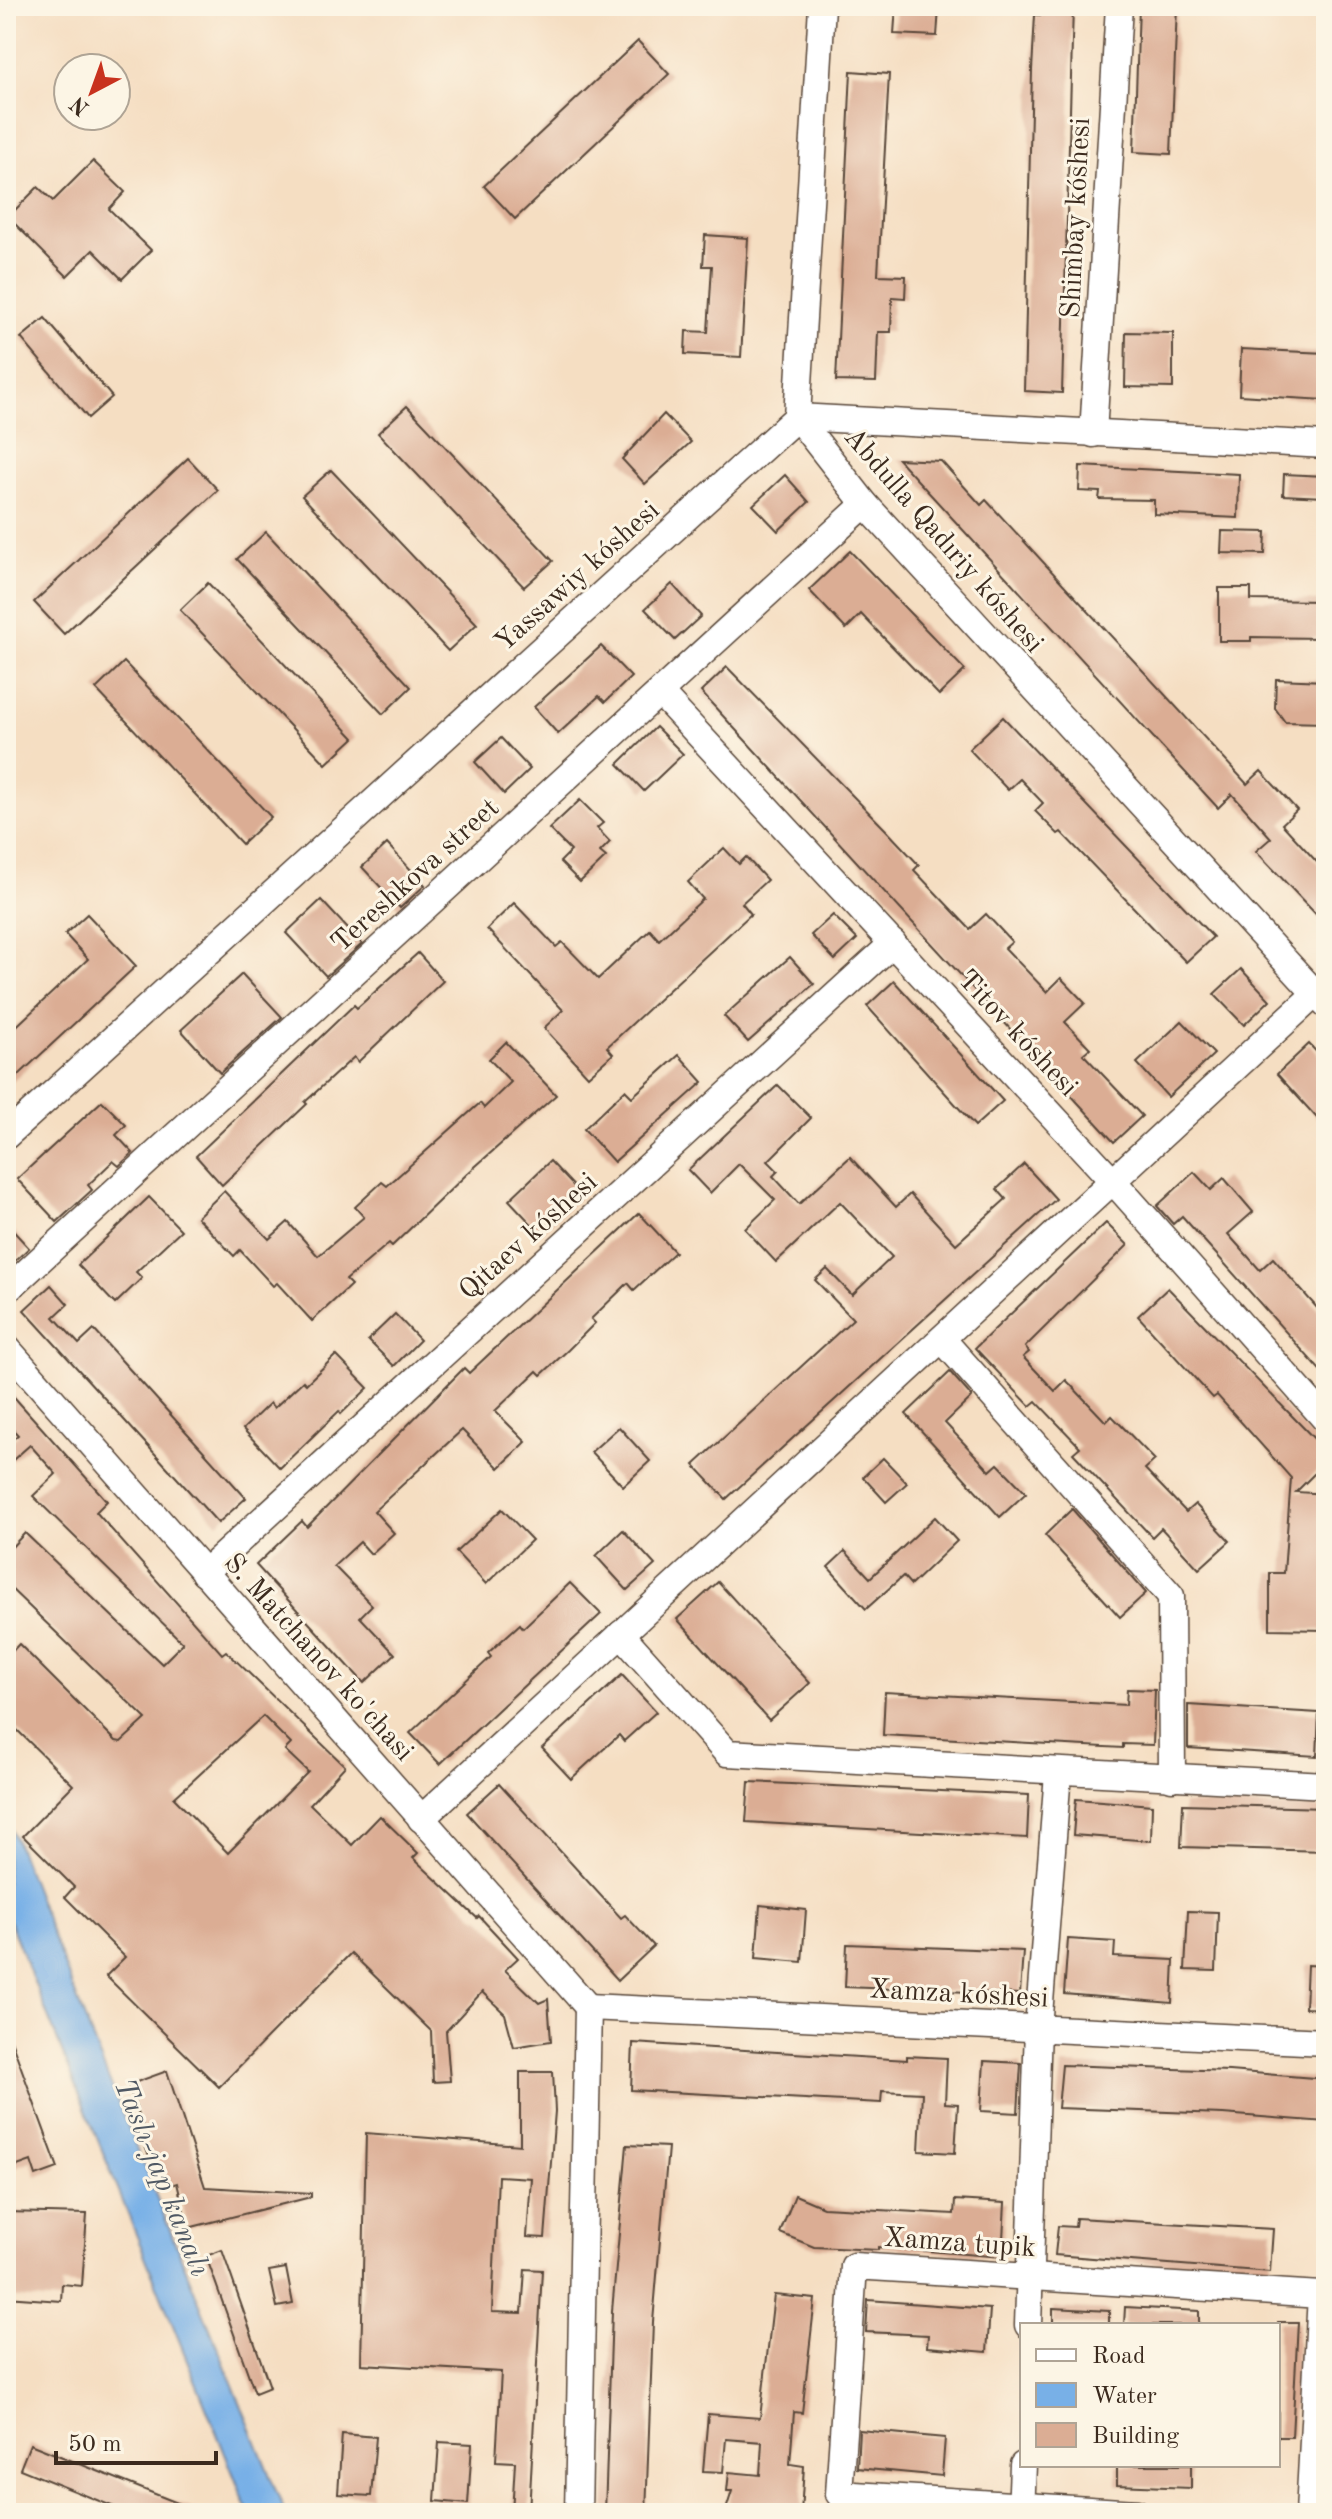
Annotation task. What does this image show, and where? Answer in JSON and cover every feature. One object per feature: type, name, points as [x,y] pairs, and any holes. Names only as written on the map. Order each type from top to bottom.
[{"type":"street","points":[[822,6],[797,417],[1326,445]]},
{"type":"street","name":"Shimbay kóshesi","points":[[1093,434],[1119,6]]},
{"type":"street","name":"Abdulla Qadıriy kóshesi","points":[[797,417],[865,504],[1323,995]]},
{"type":"street","name":"Yassawiy kóshesi","points":[[6,1136],[797,417]]},
{"type":"street","name":"Tereshkova street","points":[[6,1291],[865,504]]},
{"type":"street","name":"Titov kóshesi","points":[[660,693],[1113,1181],[1326,1420]]},
{"type":"street","name":"Qitaev kóshesi","points":[[204,1573],[893,943]]},
{"type":"street","points":[[421,1819],[1113,1181],[1323,995]]},
{"type":"street","points":[[942,1339],[1171,1596],[1172,1778]]},
{"type":"street","name":"S. Matchanov ko'chasi","points":[[6,1347],[588,2007]]},
{"type":"street","points":[[621,1634],[727,1753],[1326,1785]]},
{"type":"street","points":[[1028,2323],[1038,2028],[1058,1773]]},
{"type":"street","points":[[578,2513],[588,2007]]},
{"type":"street","name":"Xamza kóshesi","points":[[588,2007],[1326,2042]]},
{"type":"street","name":"Xamza tupik","points":[[1137,2513],[1021,2510],[839,2494],[854,2266],[1321,2295],[1309,2513]]},
{"type":"street","points":[[1021,2510],[1023,2467]]},
{"type":"water","points":[[6,1815],[100,2058],[285,2513],[249,2513],[6,1913]]},
{"type":"building","points":[[896,6],[939,8],[937,36],[894,34]]},
{"type":"building","points":[[1040,6],[1073,6],[1062,393],[1024,391],[1032,70],[1035,15],[1040,15]]},
{"type":"building","points":[[1139,6],[1177,6],[1171,154],[1134,152]]},
{"type":"building","points":[[638,41],[669,74],[515,219],[484,186]]},
{"type":"building","points":[[851,71],[889,74],[878,275],[906,276],[905,298],[892,297],[891,332],[878,332],[876,382],[836,381]]},
{"type":"building","points":[[93,161],[125,192],[109,209],[151,250],[122,279],[93,250],[67,276],[8,217],[38,187],[53,201]]},
{"type":"building","points":[[705,235],[748,238],[741,357],[685,354],[686,331],[708,332],[712,266],[703,266]]},
{"type":"building","points":[[45,318],[112,397],[88,418],[21,338]]},
{"type":"building","points":[[1126,332],[1173,333],[1173,388],[1125,387]]},
{"type":"building","points":[[1241,349],[1326,353],[1326,400],[1239,395]]},
{"type":"building","points":[[407,406],[553,561],[524,587],[378,433]]},
{"type":"building","points":[[664,414],[691,442],[645,484],[622,459]]},
{"type":"building","points":[[188,458],[218,490],[64,634],[34,602]]},
{"type":"building","points":[[898,459],[941,461],[981,505],[986,500],[1247,784],[1261,771],[1297,810],[1282,824],[1326,872],[1326,925],[1256,851],[1271,838],[1232,794],[1218,808]]},
{"type":"building","points":[[1080,466],[1239,474],[1238,518],[1154,514],[1154,500],[1099,499],[1100,492],[1079,491]]},
{"type":"building","points":[[331,470],[477,624],[448,651],[302,496]]},
{"type":"building","points":[[1284,474],[1325,476],[1324,497],[1283,495]]},
{"type":"building","points":[[785,475],[809,502],[778,531],[753,505]]},
{"type":"building","points":[[1222,531],[1266,532],[1265,554],[1221,553]]},
{"type":"building","points":[[266,532],[411,687],[383,714],[237,559]]},
{"type":"building","points":[[850,551],[965,670],[939,695],[861,614],[846,629],[809,590]]},
{"type":"building","points":[[208,583],[354,738],[326,764],[180,610]]},
{"type":"building","points":[[672,584],[701,616],[675,640],[645,609]]},
{"type":"building","points":[[1219,588],[1251,588],[1251,600],[1326,601],[1326,638],[1251,637],[1251,641],[1219,641]]},
{"type":"building","points":[[601,646],[631,677],[605,702],[599,696],[558,734],[534,707]]},
{"type":"building","points":[[124,662],[271,817],[242,844],[96,689]]},
{"type":"building","points":[[727,667],[919,865],[914,870],[970,929],[986,914],[1012,942],[1005,948],[1047,992],[1061,978],[1085,1003],[1065,1022],[1090,1048],[1083,1054],[1142,1116],[1114,1142],[701,692]]},
{"type":"building","points":[[1276,679],[1326,681],[1326,723],[1285,722],[1275,708]]},
{"type":"building","points":[[1003,717],[1213,937],[1186,962],[1061,832],[1058,834],[1035,811],[1043,803],[1020,779],[1008,790],[969,749]]},
{"type":"building","points":[[656,727],[683,754],[644,791],[618,764]]},
{"type":"building","points":[[501,738],[530,769],[504,794],[475,762]]},
{"type":"building","points":[[580,800],[603,823],[597,828],[610,842],[600,852],[606,857],[580,882],[560,862],[571,851],[549,829]]},
{"type":"building","points":[[387,844],[425,885],[400,908],[362,867]]},
{"type":"building","points":[[724,848],[739,864],[746,857],[767,880],[742,903],[751,914],[607,1047],[613,1054],[588,1076],[544,1028],[563,1010],[487,929],[514,903],[556,947],[562,942],[598,979],[650,930],[659,940],[703,899],[688,882]]},
{"type":"building","points":[[321,900],[362,944],[326,976],[286,933]]},
{"type":"building","points":[[87,914],[136,966],[6,1087],[6,1036],[88,959],[65,934]]},
{"type":"building","points":[[833,915],[857,939],[835,960],[811,935]]},
{"type":"building","points":[[418,953],[443,981],[358,1062],[354,1057],[305,1102],[307,1104],[222,1185],[196,1156],[354,1005],[357,1008]]},
{"type":"building","points":[[790,957],[814,984],[748,1042],[724,1016]]},
{"type":"building","points":[[1241,969],[1270,1000],[1244,1025],[1214,994]]},
{"type":"building","points":[[242,974],[282,1017],[220,1073],[181,1030]]},
{"type":"building","points":[[894,981],[1003,1101],[975,1126],[867,1006]]},
{"type":"building","points":[[1182,1021],[1214,1054],[1168,1097],[1137,1063]]},
{"type":"building","points":[[506,1042],[556,1095],[392,1246],[389,1243],[346,1280],[351,1285],[312,1321],[277,1283],[273,1286],[240,1250],[234,1256],[197,1217],[224,1191],[269,1239],[288,1222],[318,1256],[364,1217],[355,1207],[382,1182],[387,1186],[480,1103],[484,1108],[511,1082],[489,1059]]},
{"type":"building","points":[[1309,1044],[1326,1062],[1326,1110],[1317,1118],[1277,1074]]},
{"type":"building","points":[[679,1055],[703,1082],[614,1162],[584,1129],[625,1090],[632,1097]]},
{"type":"building","points":[[778,1085],[811,1118],[768,1161],[778,1171],[773,1176],[799,1204],[850,1157],[896,1207],[910,1194],[956,1244],[1006,1199],[997,1189],[1024,1164],[1056,1199],[726,1499],[694,1465],[853,1319],[815,1280],[827,1269],[852,1295],[892,1257],[840,1202],[776,1262],[745,1229],[775,1200],[739,1164],[710,1193],[688,1170]]},
{"type":"building","points":[[102,1101],[126,1125],[116,1135],[133,1153],[119,1166],[113,1161],[88,1185],[92,1190],[57,1222],[17,1179]]},
{"type":"building","points":[[550,1161],[582,1195],[540,1233],[509,1200]]},
{"type":"building","points":[[1194,1172],[1211,1190],[1224,1178],[1253,1212],[1228,1234],[1260,1270],[1273,1258],[1326,1318],[1326,1377],[1182,1216],[1173,1224],[1157,1206]]},
{"type":"building","points":[[149,1197],[181,1230],[136,1272],[142,1278],[115,1304],[78,1265]]},
{"type":"building","points":[[639,1213],[675,1252],[634,1290],[628,1283],[591,1319],[595,1323],[568,1350],[541,1375],[537,1371],[495,1411],[526,1442],[499,1468],[462,1430],[374,1511],[394,1533],[371,1554],[360,1542],[334,1566],[372,1605],[360,1617],[395,1654],[364,1683],[256,1565],[302,1521],[307,1527],[464,1368],[469,1373]]},
{"type":"building","points":[[6,1223],[29,1248],[6,1269]]},
{"type":"building","points":[[1106,1223],[1128,1245],[1025,1347],[1029,1352],[1023,1357],[1055,1391],[1066,1380],[1106,1422],[1112,1416],[1155,1460],[1145,1469],[1186,1512],[1195,1504],[1230,1541],[1199,1569],[1161,1528],[1152,1537],[1073,1453],[1080,1447],[1036,1401],[1030,1406],[975,1348]]},
{"type":"building","points":[[51,1285],[68,1304],[54,1317],[79,1344],[94,1330],[246,1498],[218,1523],[24,1310]]},
{"type":"building","points":[[1168,1288],[1326,1451],[1326,1462],[1296,1492],[1326,1494],[1326,1630],[1270,1629],[1270,1573],[1284,1573],[1291,1478],[1217,1395],[1213,1398],[1138,1316]]},
{"type":"building","points":[[395,1314],[420,1340],[394,1366],[368,1340]]},
{"type":"building","points":[[336,1355],[368,1388],[341,1414],[339,1411],[280,1468],[243,1429],[270,1403],[274,1408],[303,1381],[306,1384]]},
{"type":"building","points":[[950,1372],[972,1397],[945,1423],[990,1471],[998,1464],[1026,1493],[1000,1517],[906,1414]]},
{"type":"building","points":[[6,1388],[107,1501],[96,1512],[222,1654],[226,1651],[345,1766],[310,1804],[352,1845],[380,1816],[418,1853],[413,1858],[477,1918],[479,1916],[518,1958],[505,1970],[539,2003],[548,1999],[551,2041],[514,2047],[505,2014],[482,1992],[446,2031],[450,2081],[433,2082],[431,2031],[351,1953],[219,2087],[106,1976],[125,1957],[65,1897],[74,1887],[23,1836],[73,1785],[6,1719],[6,1658],[19,1644],[116,1741],[121,1742],[146,1719],[6,1584],[6,1553],[25,1533],[162,1664],[183,1643],[33,1496],[56,1474],[30,1445],[6,1466],[6,1445],[18,1435],[6,1422]],"holes":[[[263,1716],[291,1744],[285,1750],[308,1772],[228,1853],[174,1798]]]},
{"type":"building","points":[[619,1427],[650,1461],[623,1486],[591,1452]]},
{"type":"building","points":[[883,1458],[907,1483],[886,1502],[863,1477]]},
{"type":"building","points":[[502,1509],[532,1540],[486,1584],[456,1552]]},
{"type":"building","points":[[1072,1509],[1146,1593],[1120,1617],[1045,1535]]},
{"type":"building","points":[[935,1517],[957,1541],[911,1585],[903,1576],[866,1609],[828,1567],[845,1551],[870,1578]]},
{"type":"building","points":[[623,1530],[655,1565],[627,1590],[596,1556]]},
{"type":"building","points":[[718,1582],[810,1683],[769,1720],[677,1619]]},
{"type":"building","points":[[570,1583],[601,1614],[440,1764],[410,1733],[491,1657],[488,1653],[520,1624],[523,1628]]},
{"type":"building","points":[[622,1675],[656,1712],[624,1741],[619,1735],[571,1779],[542,1748]]},
{"type":"building","points":[[1127,1689],[1155,1690],[1153,1745],[1123,1744],[1123,1748],[883,1735],[885,1692],[1126,1705]]},
{"type":"building","points":[[1188,1705],[1319,1713],[1317,1756],[1188,1748]]},
{"type":"building","points":[[749,1782],[1029,1795],[1027,1838],[746,1822]]},
{"type":"building","points":[[499,1784],[621,1918],[625,1915],[654,1946],[618,1980],[467,1813]]},
{"type":"building","points":[[1076,1799],[1152,1805],[1151,1841],[1073,1835]]},
{"type":"building","points":[[1183,1804],[1326,1808],[1326,1851],[1181,1847]]},
{"type":"building","points":[[760,1905],[806,1910],[802,1962],[756,1958]]},
{"type":"building","points":[[1188,1911],[1218,1912],[1216,1971],[1185,1970]]},
{"type":"building","points":[[1068,1939],[1115,1942],[1114,1957],[1174,1960],[1172,2003],[1064,1994]]},
{"type":"building","points":[[847,1944],[1023,1951],[1020,1994],[845,1987]]},
{"type":"building","points":[[1307,1965],[1326,1966],[1326,2009],[1305,2008]]},
{"type":"building","points":[[8,2032],[58,2168],[36,2176],[31,2161],[6,2170]]},
{"type":"building","points":[[633,2043],[907,2060],[907,2056],[947,2058],[945,2103],[958,2104],[955,2153],[919,2151],[922,2093],[882,2091],[881,2103],[631,2090]]},
{"type":"building","points":[[984,2061],[1021,2063],[1018,2113],[981,2111]]},
{"type":"building","points":[[1062,2065],[1229,2071],[1326,2079],[1326,2122],[1223,2114],[1058,2108]]},
{"type":"building","points":[[167,2071],[205,2187],[311,2193],[311,2197],[188,2228],[177,2183],[161,2188],[139,2130],[144,2129],[128,2085]]},
{"type":"building","points":[[520,2072],[553,2072],[555,2111],[545,2238],[527,2237],[531,2178],[498,2176],[492,2312],[522,2313],[525,2269],[542,2270],[529,2513],[512,2513],[515,2462],[496,2461],[501,2372],[361,2364],[366,2133],[520,2145]]},
{"type":"building","points":[[627,2145],[668,2147],[653,2322],[646,2513],[605,2513],[612,2311]]},
{"type":"building","points":[[795,2195],[823,2207],[954,2214],[955,2200],[1005,2203],[1002,2257],[878,2247],[878,2250],[814,2247],[780,2233]]},
{"type":"building","points":[[6,2212],[87,2214],[82,2286],[62,2284],[61,2301],[6,2297]]},
{"type":"building","points":[[1076,2218],[1273,2229],[1270,2272],[1055,2255],[1058,2226],[1075,2227]]},
{"type":"building","points":[[222,2250],[270,2387],[255,2393],[206,2256]]},
{"type":"building","points":[[286,2268],[293,2304],[277,2307],[269,2271]]},
{"type":"building","points":[[774,2295],[815,2299],[802,2413],[794,2412],[790,2464],[804,2466],[801,2513],[725,2513],[732,2491],[727,2491],[729,2472],[760,2475],[762,2442],[726,2439],[723,2472],[703,2471],[708,2414],[760,2418]]},
{"type":"building","points":[[868,2300],[990,2309],[987,2352],[927,2347],[928,2335],[866,2332]]},
{"type":"building","points":[[1125,2307],[1199,2311],[1199,2323],[1124,2323]]},
{"type":"building","points":[[1053,2308],[1109,2311],[1109,2323],[1053,2323]]},
{"type":"building","points":[[1298,2322],[1292,2437],[1280,2437],[1278,2323]]},
{"type":"building","points":[[859,2430],[945,2438],[942,2476],[857,2468]]},
{"type":"building","points":[[342,2434],[376,2437],[371,2496],[338,2494]]},
{"type":"building","points":[[439,2442],[472,2444],[468,2504],[435,2501]]},
{"type":"building","points":[[30,2444],[200,2513],[129,2513],[20,2469]]},
{"type":"building","points":[[1117,2467],[1191,2467],[1191,2488],[1117,2485]]},
{"type":"water label","name":"Taslı-jap kanalı","points":[[163,2177]]}]
